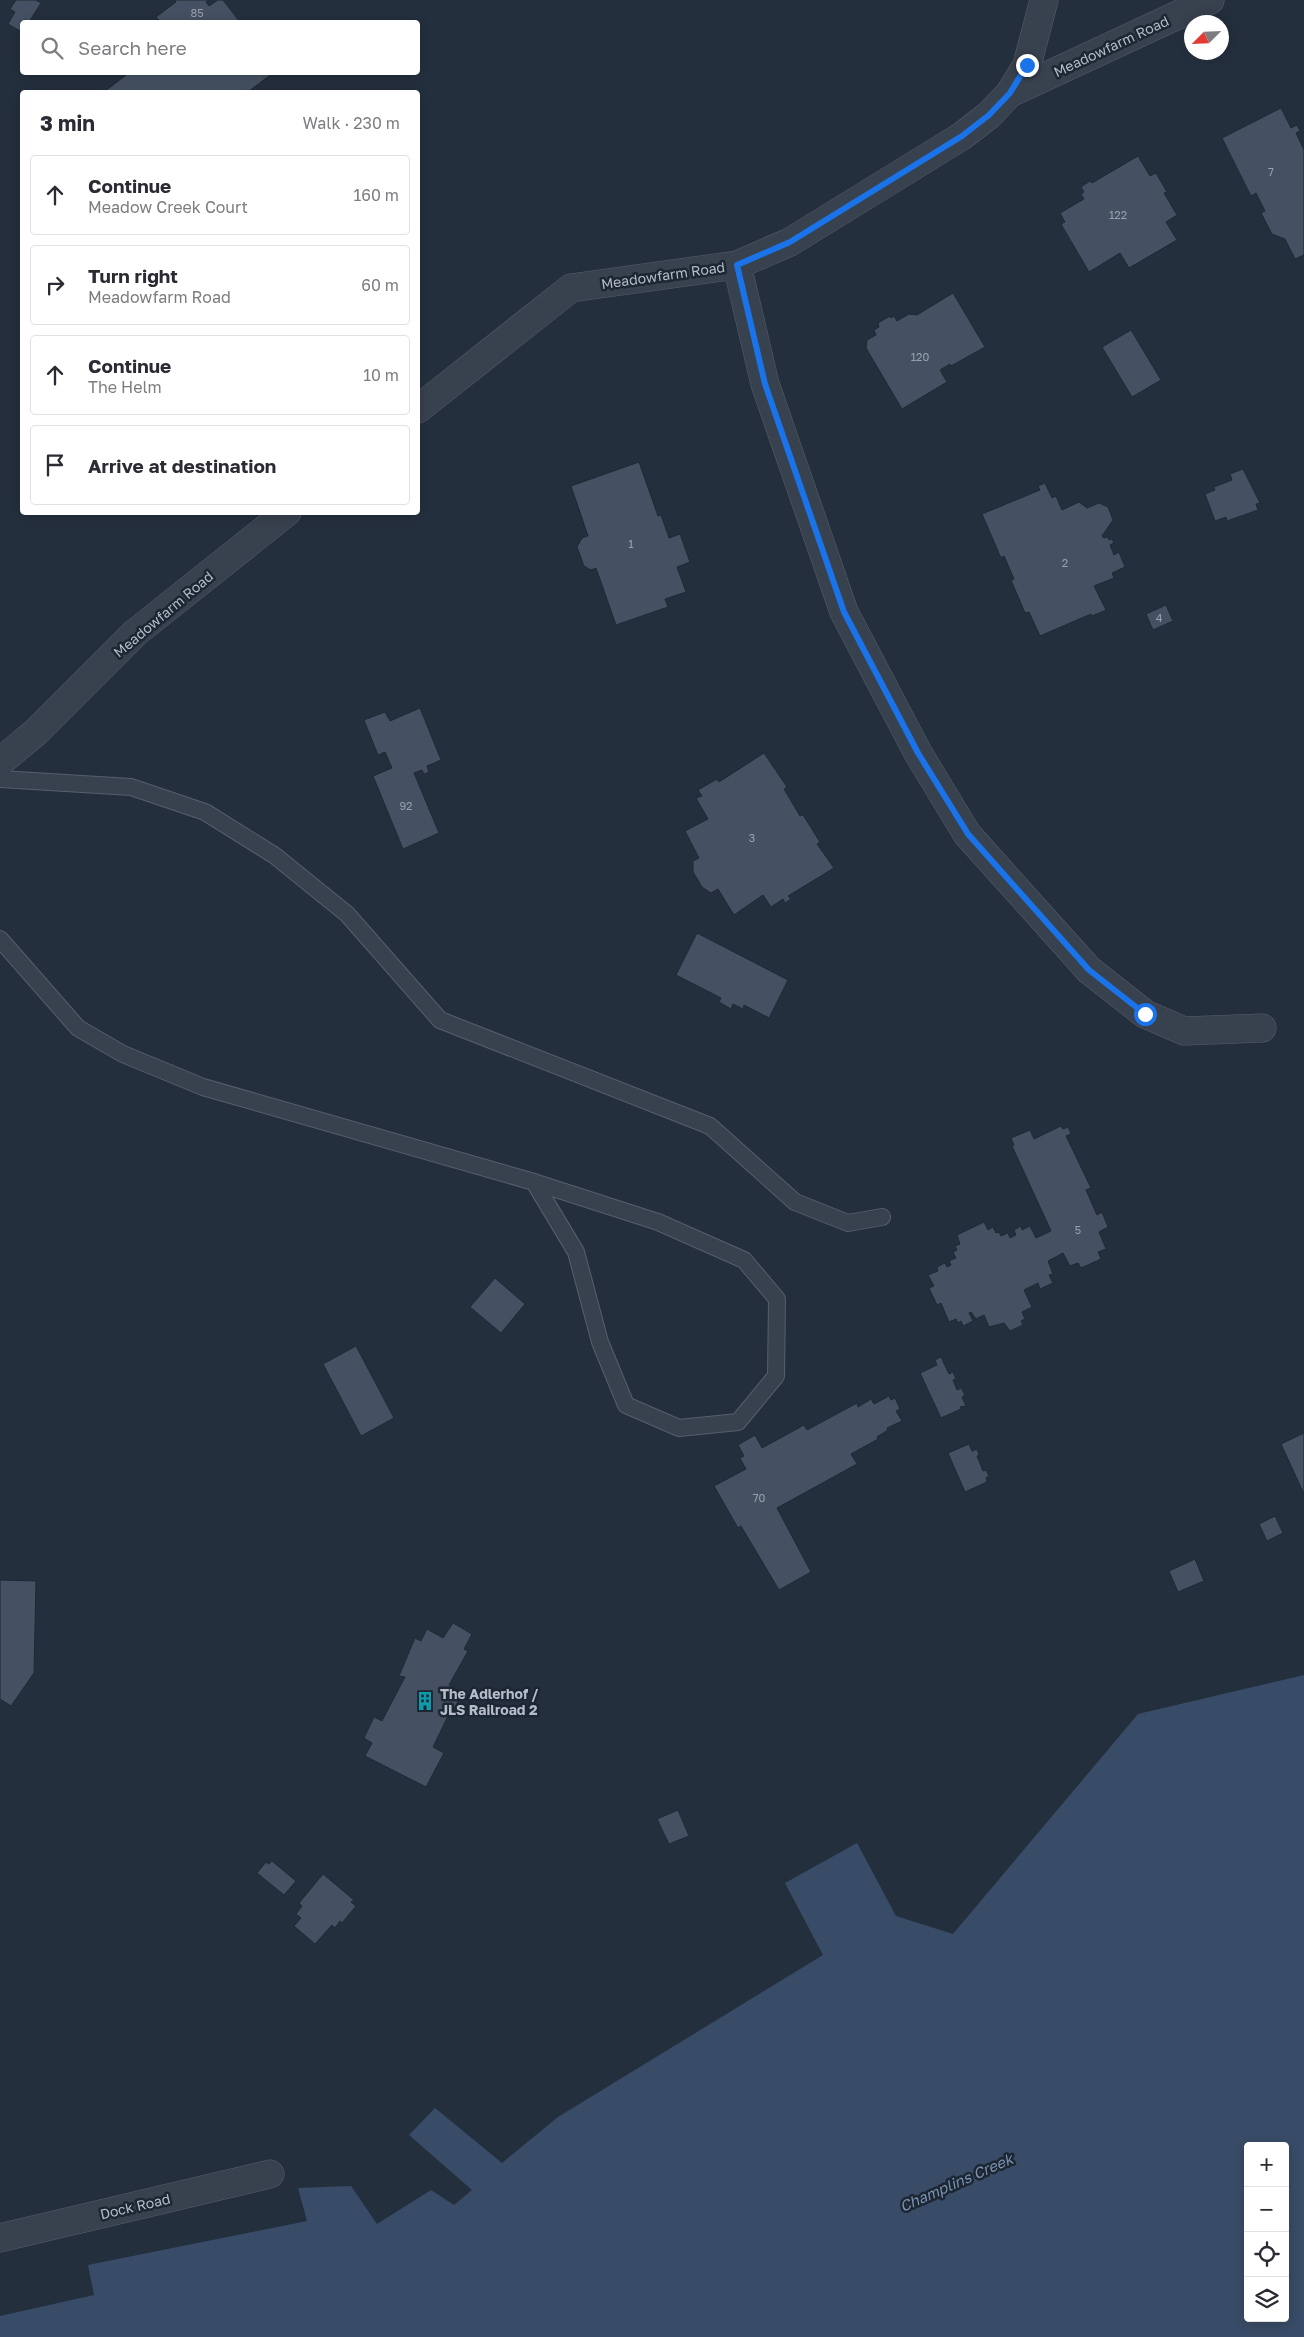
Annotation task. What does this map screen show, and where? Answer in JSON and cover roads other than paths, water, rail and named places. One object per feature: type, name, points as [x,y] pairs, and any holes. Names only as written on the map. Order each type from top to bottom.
[{"type":"street","points":[[1010,93],[1027,65],[1044,0]]},
{"type":"street","name":"Meadowfarm Road","points":[[420,407],[571,288],[737,265],[790,242],[962,136],[989,115],[1010,93],[1210,0]]},
{"type":"street","points":[[737,265],[765,384],[844,612],[918,753],[968,834],[1089,970],[1145,1014],[1184,1031],[1262,1028]]},
{"type":"street","name":"Meadowfarm Road","points":[[0,762],[36,732],[135,634],[283,515]]},
{"type":"street","name":"Dock Road","points":[[0,2238],[270,2174]]},
{"type":"lane","points":[[0,779],[131,786],[205,812],[274,855],[347,914],[440,1020],[710,1126],[795,1202],[848,1224],[882,1217]]},
{"type":"lane","points":[[0,939],[78,1028],[123,1054],[203,1087],[534,1182],[658,1222],[744,1260],[777,1299],[776,1376],[738,1422],[679,1428],[626,1405],[600,1342],[576,1252],[534,1182]]},
{"type":"water","name":"Champlins Creek","points":[[1304,1675],[1304,2337],[0,2337],[0,2316],[94,2295],[88,2265],[307,2221],[298,2188],[351,2186],[377,2224],[431,2190],[454,2205],[472,2190],[409,2135],[435,2108],[502,2163],[558,2117],[823,1955],[785,1883],[857,1843],[896,1916],[953,1934],[1138,1714]]},
{"type":"place","name":"The Adlerhof / JLS Railroad 2","points":[[425,1701]]}]
